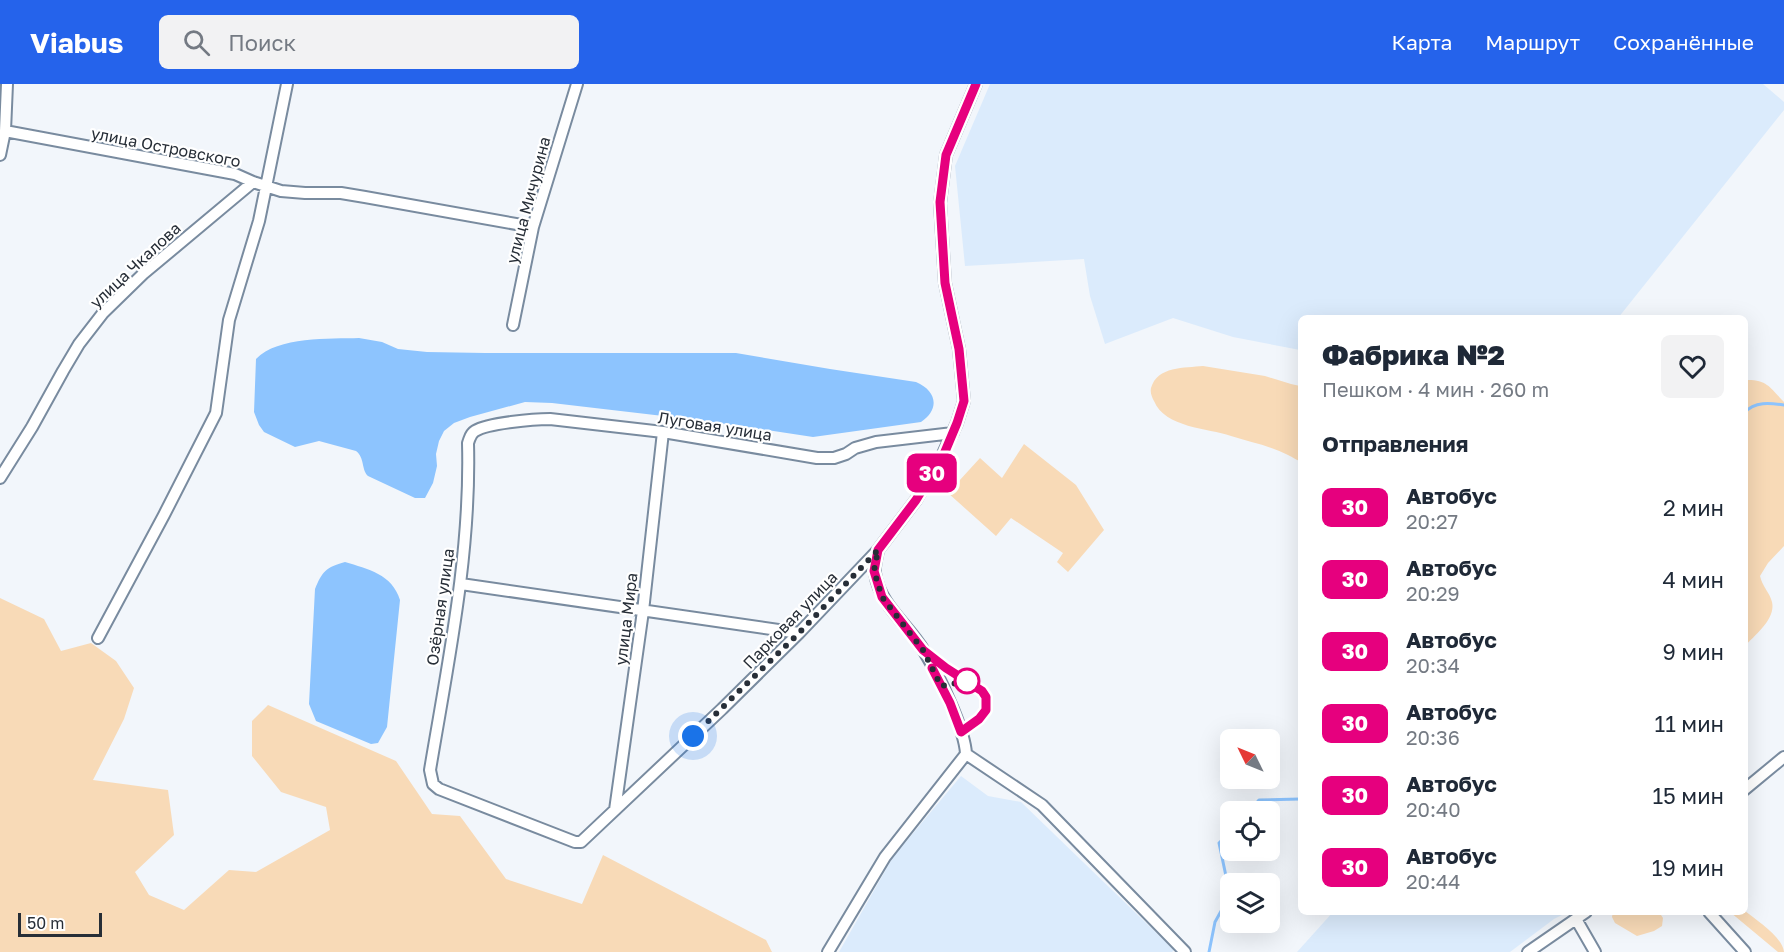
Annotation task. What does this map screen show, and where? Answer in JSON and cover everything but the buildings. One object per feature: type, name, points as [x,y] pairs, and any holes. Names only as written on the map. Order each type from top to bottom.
[{"type":"street","points":[[0,155],[5,131],[7,84]]},
{"type":"street","points":[[98,638],[216,412],[229,320],[259,221],[287,84]]},
{"type":"street","name":"улица Мичурина","points":[[513,325],[533,227],[577,84]]},
{"type":"street","name":"Парковая улица","points":[[581,842],[722,709],[878,550],[916,500],[944,454],[964,401],[959,349],[945,283],[940,202],[946,155],[976,84]]},
{"type":"street","name":"улица Островского","points":[[5,131],[235,174],[281,191],[365,196],[533,227]]},
{"type":"street","name":"улица Чкалова","points":[[0,478],[79,344],[103,313],[143,274],[253,182]]},
{"type":"street","name":"Луговая улица","points":[[471,435],[483,427],[536,419],[663,432],[817,458],[834,458],[855,448],[876,442],[953,433]]},
{"type":"street","name":"улица Мира","points":[[615,810],[643,611],[663,432]]},
{"type":"street","name":"Озёрная улица","points":[[471,435],[468,443],[468,504],[461,584],[430,770],[433,784],[439,789],[575,842],[581,842]]},
{"type":"street","points":[[828,952],[885,857],[966,754],[965,743],[950,703],[923,650],[882,597],[874,571],[878,550]]},
{"type":"street","points":[[461,584],[799,633]]},
{"type":"street","points":[[966,754],[1042,805],[1185,952]]},
{"type":"street","points":[[1748,787],[1784,757]]},
{"type":"street","points":[[1528,952],[1582,915]]},
{"type":"street","points":[[1712,915],[1745,952]]},
{"type":"street","points":[[1576,919],[1595,952]]},
{"type":"shaded area","points":[[990,84],[1763,84],[1784,102],[1784,110],[1620,315],[1298,315],[1298,350],[1233,337],[1173,318],[1105,344],[1090,296],[1084,259],[965,266],[955,166]]},
{"type":"shaded area","points":[[1203,366],[1265,376],[1298,386],[1298,460],[1268,447],[1222,433],[1188,426],[1167,417],[1153,399],[1151,388],[1159,376],[1180,368]]},
{"type":"shaded area","points":[[1748,380],[1765,384],[1784,402],[1784,546],[1768,563],[1760,576],[1772,602],[1771,614],[1764,626],[1748,643]]},
{"type":"shaded area","points":[[1024,444],[1076,485],[1104,530],[1068,572],[1057,562],[1063,553],[1011,518],[996,536],[948,493],[980,458],[1002,478]]},
{"type":"shaded area","points":[[0,598],[44,619],[61,651],[91,643],[116,661],[134,688],[124,719],[93,780],[168,790],[174,835],[135,872],[149,895],[184,910],[229,870],[256,872],[330,830],[326,807],[281,792],[252,756],[252,721],[268,705],[396,761],[432,814],[460,816],[506,879],[582,904],[603,855],[766,940],[772,952],[0,952]]},
{"type":"shaded area","points":[[961,776],[988,796],[1021,802],[1174,950],[1172,952],[839,952],[893,857]]},
{"type":"shaded area","points":[[1748,913],[1762,924],[1782,946],[1784,952],[1778,952],[1734,915]]},
{"type":"shaded area","points":[[1330,915],[1562,915],[1510,952],[1297,952]]},
{"type":"shaded area","points":[[1612,915],[1661,915],[1663,918],[1662,926],[1637,936],[1615,923]]},
{"type":"water","points":[[359,338],[382,342],[398,349],[427,352],[736,353],[916,382],[932,395],[933,406],[931,412],[921,422],[813,437],[706,421],[552,403],[525,402],[470,417],[454,423],[444,431],[436,454],[437,466],[433,483],[425,498],[415,498],[368,476],[361,457],[356,451],[319,441],[295,447],[264,432],[254,412],[256,359],[277,346],[305,340]]},
{"type":"water","points":[[345,562],[370,570],[385,578],[400,600],[387,727],[378,743],[371,744],[316,721],[309,704],[315,589],[326,571]]},
{"type":"waterway","points":[[1748,409],[1768,403],[1784,405]]},
{"type":"waterway","points":[[1258,801],[1298,799]]},
{"type":"waterway","points":[[1220,842],[1220,848]]},
{"type":"waterway","points":[[1209,952],[1215,922],[1230,895],[1223,861]]},
{"type":"bus line","name":"30","points":[[932,668],[950,703],[961,732],[979,719],[986,710],[986,697],[982,691],[923,650],[882,597],[874,571],[878,550],[916,500],[944,454],[964,401],[959,349],[945,283],[940,202],[946,155],[976,84]]},
{"type":"route","points":[[693,736],[799,633],[878,550],[874,571],[882,597],[923,650],[941,686],[967,681]]}]
